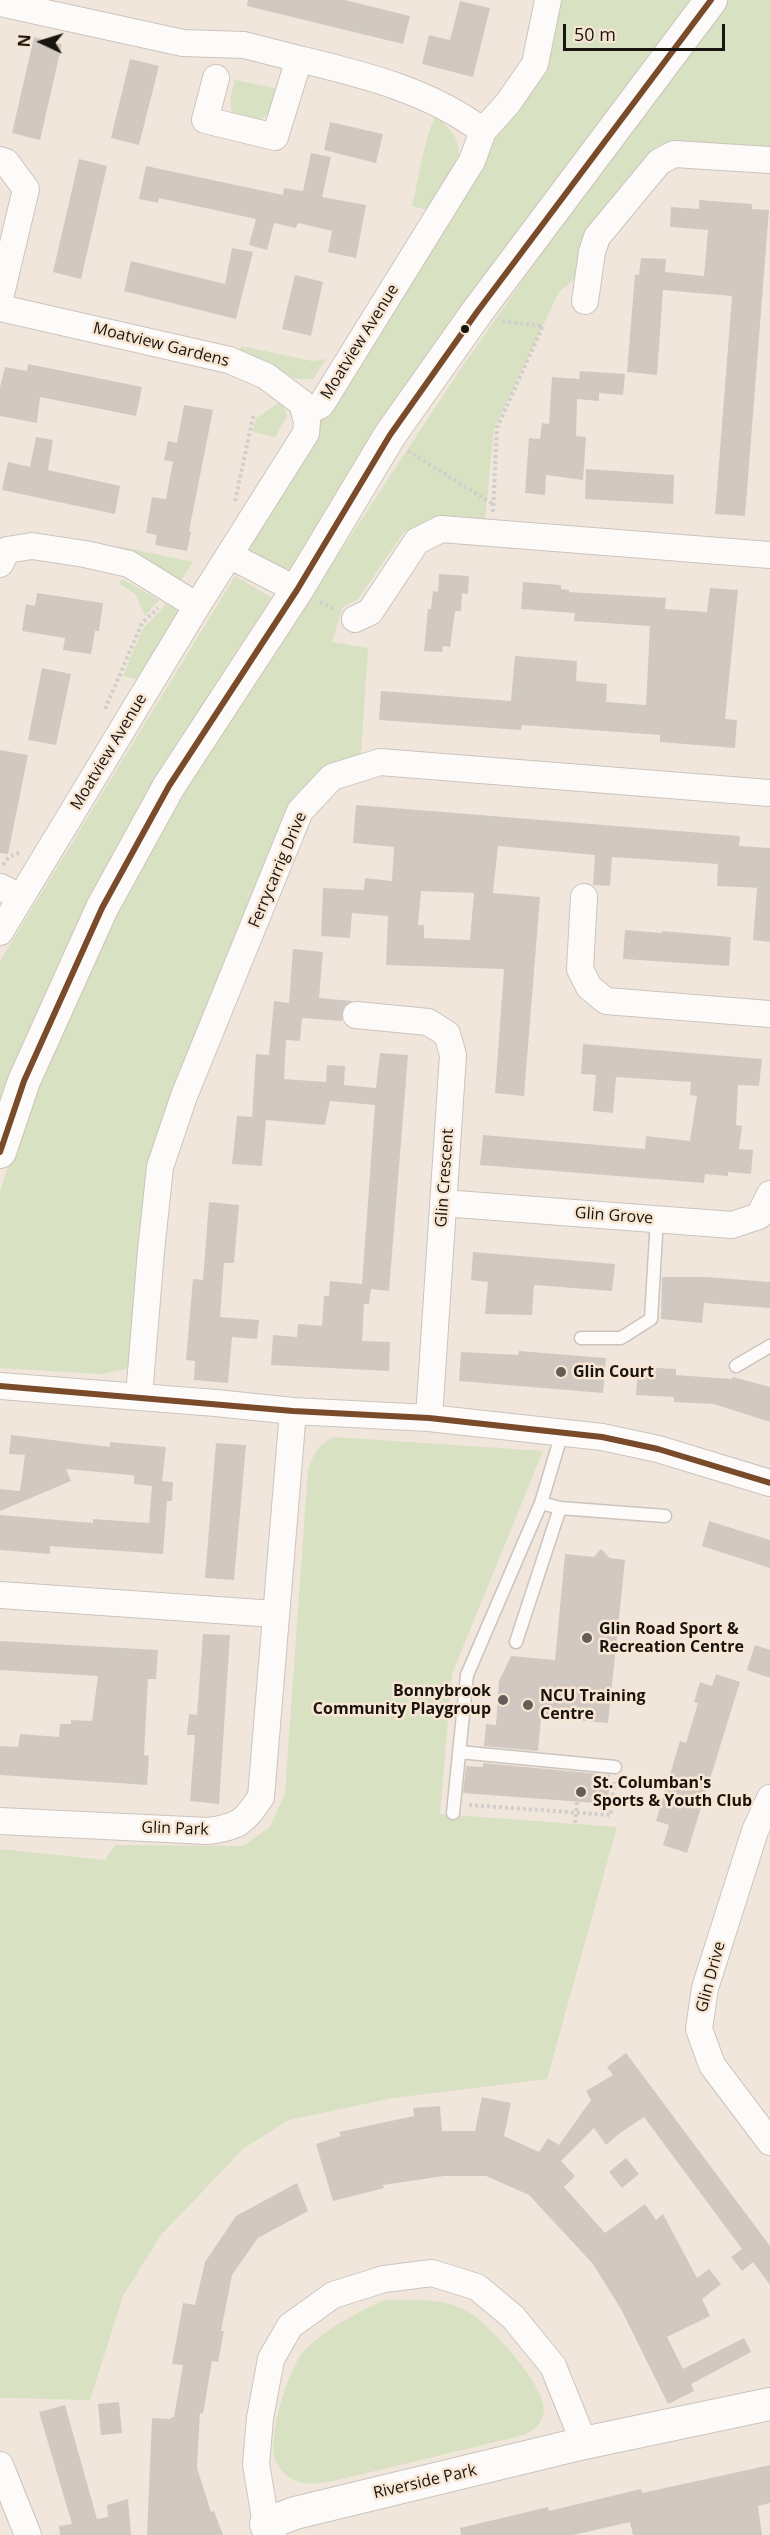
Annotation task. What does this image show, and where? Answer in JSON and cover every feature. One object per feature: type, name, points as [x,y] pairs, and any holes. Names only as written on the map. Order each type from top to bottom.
[{"type":"street","name":"Moatview Avenue","points":[[0,932],[11,892],[197,606],[306,433],[306,412],[315,410],[326,398],[472,161],[483,131],[508,103],[535,64],[548,0]]},
{"type":"street","points":[[0,1152],[24,1081],[102,908],[169,786],[297,590],[390,435],[477,312],[711,0]]},
{"type":"street","points":[[0,3],[183,43],[244,45],[299,59],[410,90],[461,115],[483,131]]},
{"type":"street","points":[[216,78],[205,120],[275,137],[299,59]]},
{"type":"street","points":[[585,301],[592,252],[597,237],[659,162],[674,154],[770,160]]},
{"type":"street","points":[[0,160],[6,162],[26,189],[0,298]]},
{"type":"street","name":"Moatview Gardens","points":[[0,308],[229,360],[266,376],[302,403],[306,412]]},
{"type":"street","points":[[355,619],[370,612],[417,541],[441,529],[770,555]]},
{"type":"street","points":[[0,564],[7,550],[32,546],[85,554],[129,564],[197,606]]},
{"type":"street","points":[[229,555],[297,590]]},
{"type":"street","name":"Ferrycarrig Drive","points":[[139,1396],[160,1167],[184,1096],[300,811],[332,777],[380,762],[770,786]]},
{"type":"street","points":[[584,897],[580,969],[589,987],[606,1001],[770,1014]]},
{"type":"street","name":"Glin Crescent","points":[[356,1015],[428,1022],[447,1034],[453,1055],[429,1418]]},
{"type":"street","name":"Glin Grove","points":[[443,1203],[732,1225],[764,1211]]},
{"type":"street","points":[[0,1386],[139,1396],[293,1411],[429,1418],[602,1437],[658,1449],[770,1483]]},
{"type":"street","name":"Glin Park","points":[[0,1821],[208,1831],[226,1829],[246,1819],[261,1797],[293,1411]]},
{"type":"street","points":[[0,1595],[275,1614]]},
{"type":"street","name":"Glin Drive","points":[[770,1798],[755,1831],[705,1988],[699,2029],[712,2065],[770,2142]]},
{"type":"street","name":"Riverside Park","points":[[585,2443],[553,2366],[513,2317],[477,2286],[432,2272],[384,2279],[333,2295],[290,2326],[271,2359],[260,2418],[256,2464],[268,2530],[295,2513],[585,2443],[770,2404]]},
{"type":"street","points":[[0,2465],[28,2535]]},
{"type":"lane","points":[[581,1338],[621,1338],[651,1319],[657,1220]]},
{"type":"lane","points":[[736,1366],[770,1346]]},
{"type":"lane","points":[[453,1809],[466,1675],[541,1503],[562,1433]]},
{"type":"lane","points":[[541,1503],[560,1508],[665,1516]]},
{"type":"lane","points":[[516,1642],[560,1508]]},
{"type":"lane","points":[[459,1752],[615,1767]]},
{"type":"path","points":[[477,312],[502,322],[543,326],[497,428],[491,534]]},
{"type":"path","points":[[232,512],[254,413]]},
{"type":"path","points":[[390,435],[413,456],[494,505]]},
{"type":"path","points":[[297,590],[355,619]]},
{"type":"path","points":[[104,713],[142,623],[176,593]]},
{"type":"path","points":[[0,869],[9,857],[21,852],[27,845]]},
{"type":"path","points":[[453,1809],[611,1815],[615,1767]]},
{"type":"path","points":[[575,1823],[577,1802]]},
{"type":"green space","points":[[550,0],[709,0],[298,585],[233,550],[510,100]]},
{"type":"green space","points":[[728,0],[770,0],[770,150],[657,146],[587,237],[579,275],[559,292],[494,429],[485,519],[452,516],[425,522],[404,532],[358,599],[343,607],[332,642],[368,648],[361,755],[328,766],[153,1148],[137,1257],[133,1357],[126,1369],[101,1374],[0,1368],[0,1192],[15,1143],[88,971],[151,839],[460,370],[623,137]]},
{"type":"green space","points":[[235,80],[275,88],[270,111],[260,122],[235,118],[230,104]]},
{"type":"green space","points":[[435,117],[452,133],[459,148],[459,155],[428,210],[412,206],[424,149]]},
{"type":"green space","points":[[241,346],[312,361],[326,359],[313,379],[296,379],[240,350]]},
{"type":"green space","points":[[280,402],[287,416],[275,437],[253,432],[256,418]]},
{"type":"green space","points":[[118,546],[193,562],[179,583],[118,551]]},
{"type":"green space","points":[[235,576],[272,598],[185,732],[104,870],[62,955],[0,1103],[0,961]]},
{"type":"green space","points":[[122,579],[159,600],[145,616],[135,594],[119,583]]},
{"type":"green space","points":[[166,604],[176,609],[180,618],[142,680],[123,676],[142,630]]},
{"type":"green space","points":[[334,1437],[543,1451],[452,1674],[440,1814],[617,1827],[547,2079],[393,2098],[289,2120],[244,2148],[161,2235],[123,2296],[90,2400],[0,2398],[0,1849],[105,1860],[115,1845],[243,1846],[270,1827],[285,1793],[308,1470],[317,1450]]},
{"type":"green space","points":[[385,2300],[425,2300],[444,2303],[454,2305],[473,2315],[510,2350],[531,2379],[543,2403],[542,2418],[533,2430],[524,2435],[328,2482],[302,2483],[293,2480],[283,2472],[275,2459],[274,2435],[286,2387],[298,2360],[312,2343],[331,2329]]},
{"type":"building","points":[[248,0],[345,0],[410,16],[403,44],[247,6]]},
{"type":"building","points":[[460,1],[490,8],[473,77],[422,64],[429,35],[450,40]]},
{"type":"building","points":[[34,37],[62,44],[40,140],[12,133]]},
{"type":"building","points":[[130,59],[159,66],[139,145],[111,138]]},
{"type":"building","points":[[330,122],[383,134],[376,163],[324,150]]},
{"type":"building","points":[[311,153],[331,157],[322,197],[366,205],[356,258],[328,252],[332,231],[298,223],[296,228],[274,223],[267,250],[249,245],[256,219],[159,198],[158,203],[139,199],[146,166],[283,195],[284,188],[303,191]]},
{"type":"building","points":[[79,159],[107,166],[81,279],[53,272]]},
{"type":"building","points":[[699,200],[752,204],[752,209],[769,210],[745,516],[715,514],[732,296],[663,290],[657,375],[627,372],[635,275],[639,275],[641,258],[666,259],[665,272],[704,276],[708,230],[670,227],[671,207],[699,209]]},
{"type":"building","points":[[232,248],[253,252],[236,319],[124,291],[131,261],[225,284]]},
{"type":"building","points":[[295,275],[323,282],[311,336],[282,329]]},
{"type":"building","points":[[28,364],[142,387],[136,416],[40,397],[37,423],[0,416],[0,387],[5,367],[27,371]]},
{"type":"building","points":[[580,371],[625,374],[623,395],[599,393],[599,401],[577,399],[576,436],[586,437],[583,480],[546,475],[545,495],[525,493],[529,438],[540,439],[542,423],[549,424],[552,377],[579,379]]},
{"type":"building","points":[[184,405],[213,410],[187,551],[155,545],[157,535],[146,533],[152,497],[166,499],[173,462],[164,460],[168,441],[177,443]]},
{"type":"building","points":[[36,437],[53,440],[48,470],[120,486],[115,514],[2,490],[8,462],[30,467]]},
{"type":"building","points":[[586,469],[674,475],[673,504],[585,499]]},
{"type":"building","points":[[439,574],[469,576],[468,594],[462,593],[461,611],[455,611],[450,647],[443,646],[442,652],[424,651],[428,609],[431,609],[433,591],[438,592]]},
{"type":"building","points":[[523,582],[561,585],[561,589],[569,590],[569,592],[666,598],[665,609],[707,612],[710,588],[738,590],[725,719],[737,720],[735,748],[660,742],[660,735],[522,725],[521,730],[379,720],[381,691],[511,701],[515,656],[577,661],[576,681],[607,684],[606,702],[646,705],[650,626],[574,621],[575,613],[521,609]]},
{"type":"building","points":[[37,593],[103,603],[99,631],[95,631],[91,654],[63,650],[65,638],[22,631],[26,604],[35,606]]},
{"type":"building","points":[[42,668],[71,674],[56,745],[28,740]]},
{"type":"building","points":[[0,750],[28,755],[8,854],[0,853]]},
{"type":"building","points":[[356,805],[740,836],[739,846],[770,848],[770,942],[753,940],[757,888],[762,888],[717,886],[718,864],[612,857],[610,886],[593,885],[595,855],[498,846],[493,893],[540,897],[524,1096],[495,1093],[504,969],[386,965],[388,916],[352,913],[350,938],[321,936],[323,888],[364,890],[365,878],[392,881],[394,847],[353,843]],"holes":[[[421,891],[474,893],[470,940],[424,938],[424,925],[418,925]]]},
{"type":"building","points":[[625,930],[731,937],[729,966],[623,959]]},
{"type":"building","points":[[293,949],[323,952],[319,998],[352,1001],[344,1007],[342,1021],[302,1018],[300,1041],[286,1040],[284,1079],[326,1082],[327,1065],[345,1066],[344,1085],[376,1088],[380,1053],[408,1055],[389,1291],[371,1289],[369,1304],[364,1304],[362,1341],[390,1342],[389,1371],[271,1365],[273,1335],[297,1337],[298,1324],[322,1326],[324,1296],[329,1296],[330,1281],[362,1284],[375,1105],[330,1101],[325,1125],[266,1120],[262,1166],[232,1164],[237,1116],[252,1117],[256,1054],[269,1055],[274,1001],[289,1003]]},
{"type":"building","points":[[583,1044],[762,1059],[759,1086],[738,1085],[736,1125],[742,1126],[739,1149],[753,1150],[751,1174],[728,1172],[728,1176],[705,1174],[704,1183],[480,1165],[483,1135],[645,1149],[646,1136],[690,1141],[697,1096],[690,1095],[691,1082],[616,1077],[613,1113],[593,1111],[596,1075],[581,1074]]},
{"type":"building","points":[[209,1202],[239,1205],[234,1263],[224,1263],[220,1317],[259,1320],[257,1339],[232,1337],[228,1383],[194,1380],[195,1361],[186,1360],[193,1279],[203,1280]]},
{"type":"building","points":[[473,1252],[615,1264],[612,1291],[534,1285],[532,1315],[485,1314],[488,1282],[471,1280]]},
{"type":"building","points":[[662,1277],[706,1277],[770,1282],[770,1308],[704,1303],[702,1323],[661,1319]]},
{"type":"building","name":"Glin Court","points":[[519,1351],[606,1358],[603,1393],[459,1381],[461,1352],[518,1355]]},
{"type":"building","points":[[638,1367],[676,1369],[676,1375],[732,1379],[733,1377],[770,1387],[770,1422],[714,1404],[674,1402],[674,1397],[636,1395]]},
{"type":"building","points":[[11,1435],[110,1447],[110,1442],[166,1447],[162,1481],[173,1482],[172,1501],[167,1501],[163,1554],[50,1546],[50,1554],[0,1550],[0,1515],[93,1523],[93,1519],[149,1523],[152,1486],[134,1484],[134,1476],[131,1475],[66,1469],[71,1481],[0,1511],[0,1489],[20,1491],[25,1455],[9,1454]]},
{"type":"building","points":[[216,1443],[246,1445],[234,1580],[205,1578]]},
{"type":"building","points":[[709,1521],[770,1540],[770,1568],[702,1546]]},
{"type":"building","name":"Glin Road Sport & Recreation Centre","points":[[601,1549],[610,1558],[625,1560],[608,1723],[541,1717],[538,1751],[484,1746],[486,1724],[496,1725],[499,1681],[511,1656],[555,1660],[565,1554],[594,1557]]},
{"type":"building","points":[[203,1634],[230,1635],[219,1804],[190,1801],[195,1735],[187,1735],[189,1714],[197,1715]]},
{"type":"building","points":[[0,1641],[158,1650],[156,1679],[148,1679],[144,1755],[149,1756],[147,1785],[0,1775],[0,1746],[18,1747],[20,1734],[59,1737],[60,1724],[71,1724],[71,1720],[92,1721],[98,1676],[0,1670]]},
{"type":"building","points":[[755,1645],[770,1650],[770,1678],[747,1670]]},
{"type":"building","points":[[716,1674],[740,1682],[687,1853],[663,1845],[669,1825],[656,1821],[680,1741],[686,1743],[698,1703],[694,1702],[700,1682],[712,1686]]},
{"type":"building","points":[[483,1763],[610,1775],[608,1804],[463,1793],[466,1766],[483,1767]]},
{"type":"building","points":[[626,2053],[770,2246],[770,2285],[753,2262],[742,2271],[731,2257],[742,2249],[644,2117],[606,2145],[594,2128],[561,2161],[575,2176],[564,2187],[605,2233],[645,2204],[656,2220],[663,2214],[697,2278],[709,2269],[721,2284],[702,2299],[710,2316],[667,2337],[683,2369],[744,2338],[751,2352],[691,2384],[694,2391],[668,2404],[621,2309],[593,2264],[529,2195],[486,2176],[444,2176],[383,2185],[384,2188],[333,2201],[316,2144],[341,2136],[339,2132],[414,2116],[413,2108],[440,2106],[442,2131],[475,2131],[482,2097],[511,2103],[504,2136],[539,2152],[548,2138],[559,2145],[591,2100],[586,2091],[613,2075],[607,2067]]},
{"type":"building","points":[[626,2158],[639,2174],[622,2188],[609,2172]]},
{"type":"building","points":[[297,2183],[308,2211],[258,2238],[232,2275],[221,2331],[224,2331],[218,2362],[212,2361],[203,2414],[200,2413],[197,2468],[211,2512],[214,2511],[223,2535],[147,2535],[152,2418],[171,2419],[174,2417],[183,2365],[172,2364],[183,2303],[195,2305],[205,2262],[236,2216]]},
{"type":"building","points":[[119,2402],[122,2433],[101,2435],[98,2404]]},
{"type":"building","points":[[65,2405],[97,2519],[108,2517],[107,2505],[128,2499],[131,2535],[60,2535],[59,2526],[72,2524],[39,2412]]},
{"type":"building","points":[[770,2465],[770,2503],[758,2506],[762,2535],[633,2535],[630,2522],[573,2535],[461,2535],[460,2528],[548,2507],[549,2511],[641,2489],[642,2493]]},
{"type":"transit line","points":[[0,1152],[24,1081],[102,908],[169,786],[297,590],[390,435],[477,312],[711,0]]},
{"type":"transit line","points":[[0,1386],[293,1411],[429,1418],[602,1437],[658,1449],[770,1483]]},
{"type":"place","name":"Glin Court","points":[[561,1372]]},
{"type":"place","name":"Glin Road Sport & Recreation Centre","points":[[587,1638]]},
{"type":"place","name":"Bonnybrook Community Playgroup","points":[[503,1700]]},
{"type":"place","name":"NCU Training Centre","points":[[528,1705]]},
{"type":"place","name":"St. Columban's Sports & Youth Club","points":[[581,1792]]}]
